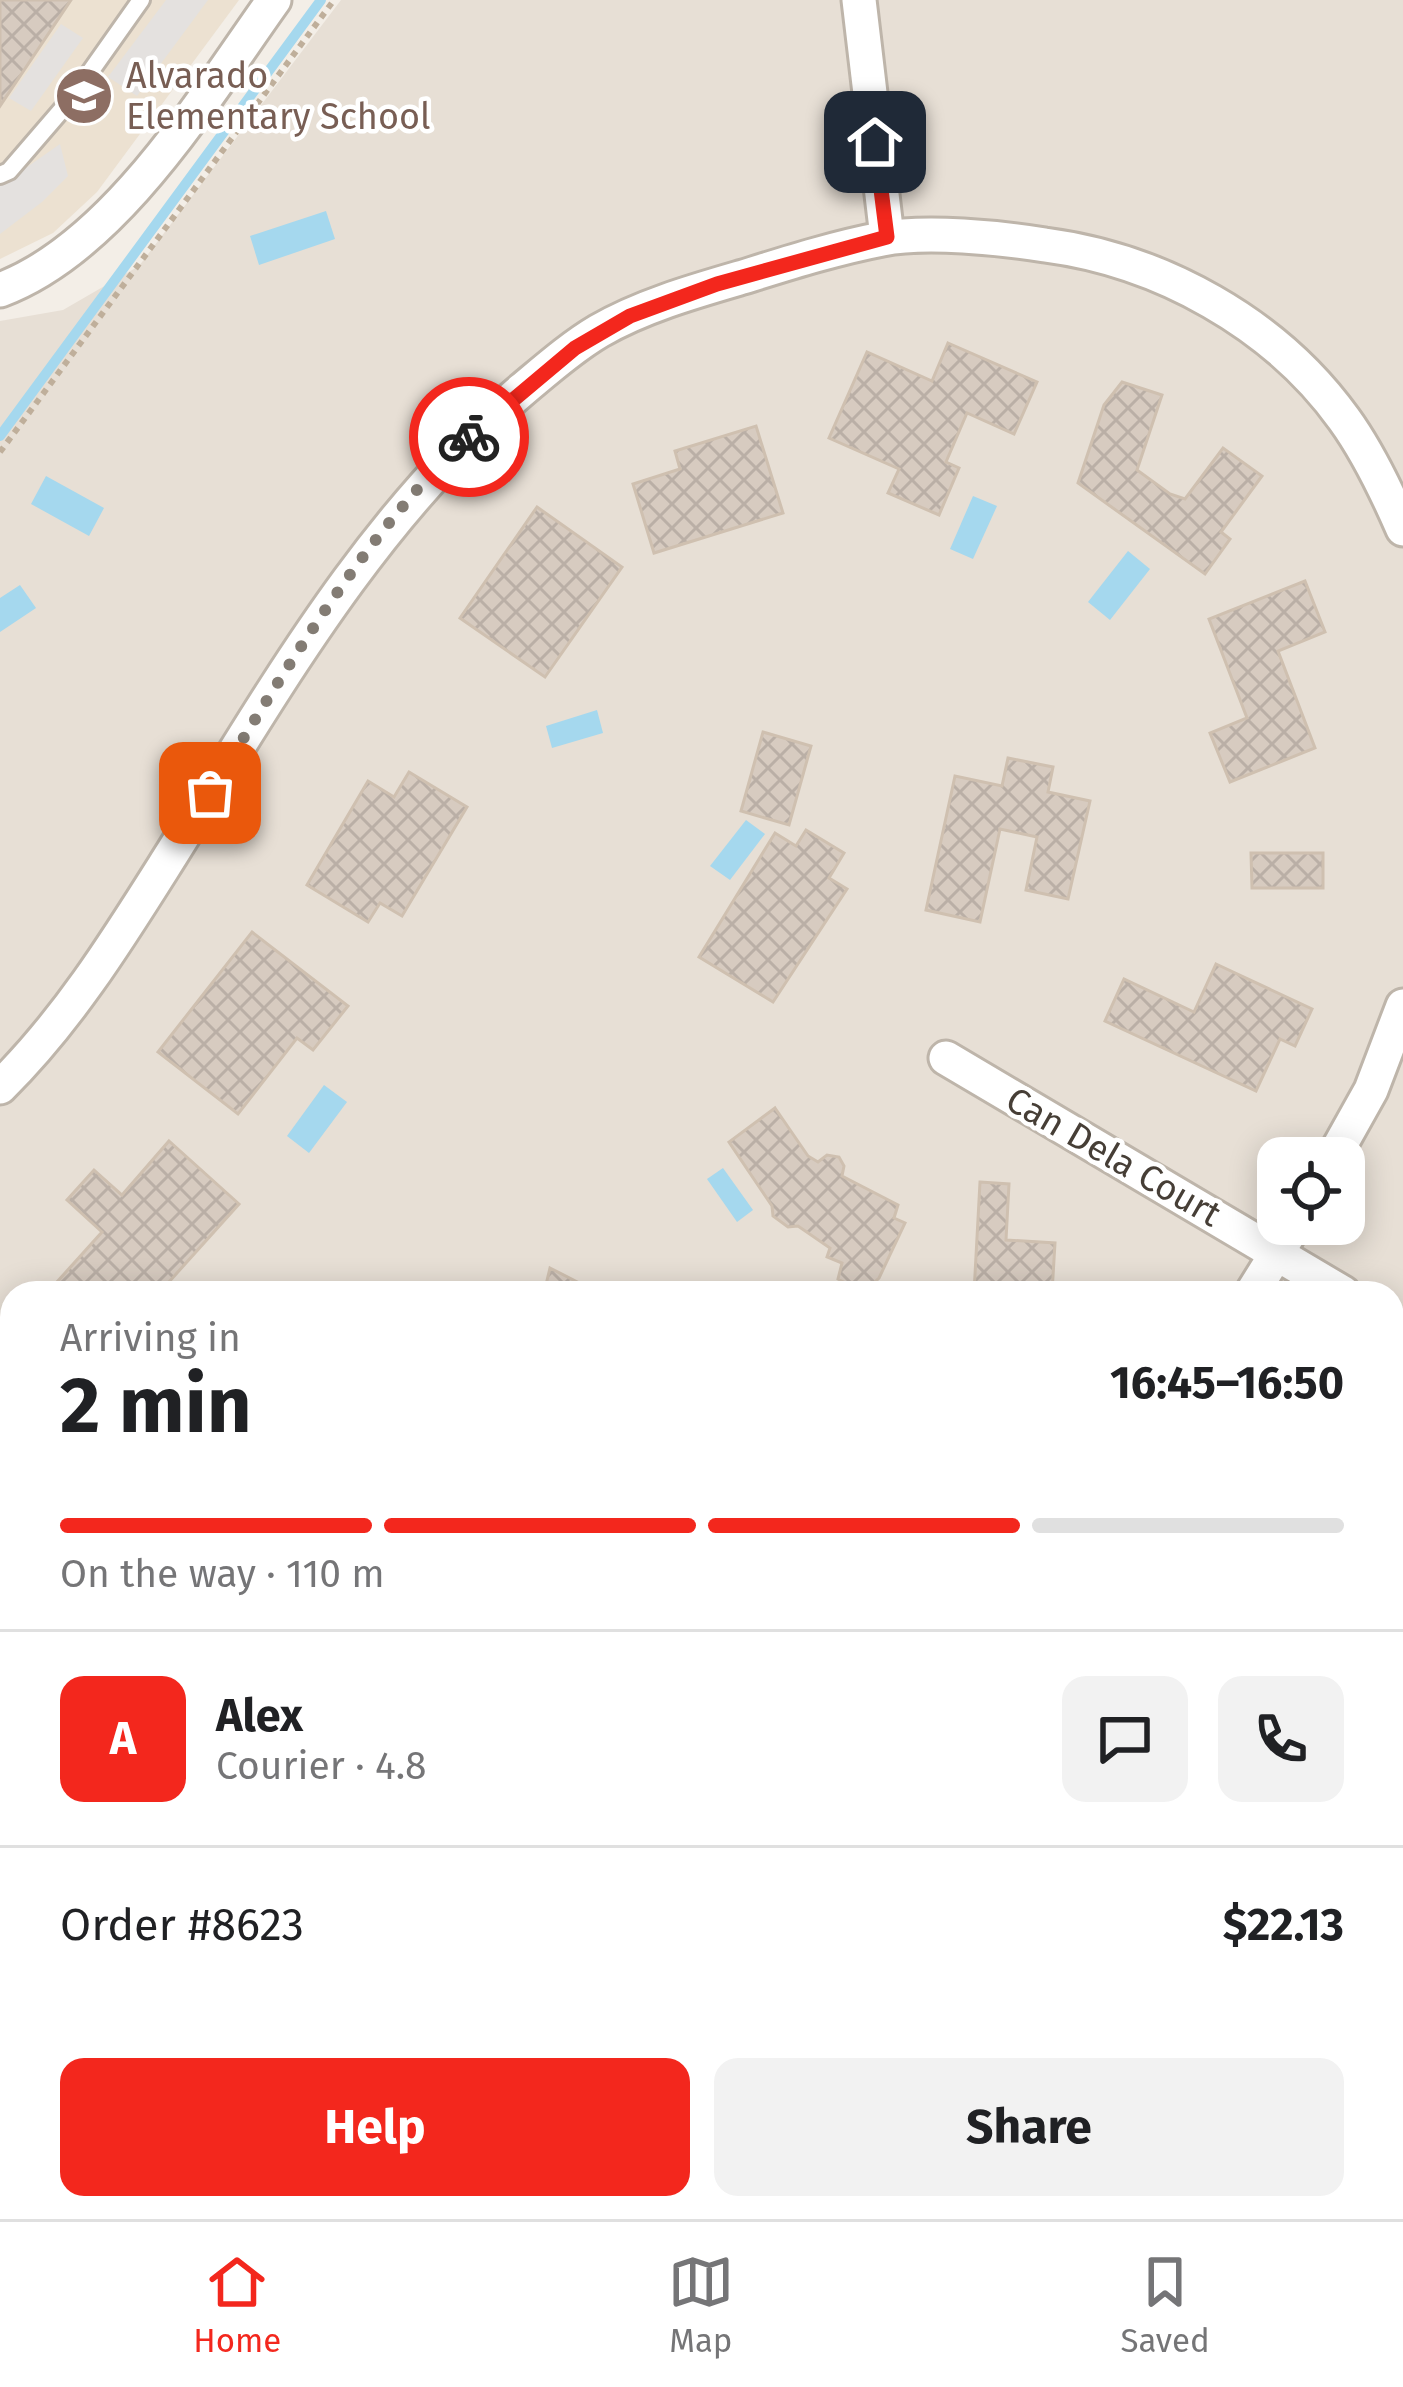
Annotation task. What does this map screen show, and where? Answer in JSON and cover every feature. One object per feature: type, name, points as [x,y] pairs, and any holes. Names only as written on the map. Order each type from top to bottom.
[{"type":"street","points":[[0,290],[34,277],[83,242],[163,155],[274,0]]},
{"type":"street","points":[[859,0],[887,237]]},
{"type":"street","points":[[0,1087],[30,1057],[117,940],[352,574],[456,449],[599,331],[717,284],[887,237],[1001,239],[1093,251],[1174,280],[1235,316],[1279,350],[1343,418],[1387,491],[1403,529]]},
{"type":"street","points":[[1345,1137],[1371,1090],[1403,1006]]},
{"type":"street","name":"Can Dela Court","points":[[946,1058],[1257,1223]]},
{"type":"street","points":[[1259,1281],[1282,1245]]},
{"type":"street","name":"Can Dela Court","points":[[1293,1245],[1331,1281]]},
{"type":"lane","points":[[0,175],[9,172],[71,99],[141,0]]},
{"type":"path","points":[[0,452],[334,0]]},
{"type":"shaded area","name":"Alvarado Elementary School","points":[[0,0],[239,0],[97,192],[53,233],[0,259]]},
{"type":"shaded area","points":[[166,0],[208,0],[137,96],[108,77]]},
{"type":"shaded area","points":[[341,0],[1403,0],[1403,1281],[0,1281],[0,321],[63,310],[139,266]]},
{"type":"shaded area","points":[[61,24],[83,38],[31,111],[9,98]]},
{"type":"shaded area","points":[[60,144],[68,176],[0,234],[0,186]]},
{"type":"water","points":[[326,211],[335,239],[259,265],[250,236]]},
{"type":"water","points":[[46,476],[104,508],[89,536],[31,504]]},
{"type":"water","points":[[973,496],[997,506],[973,559],[950,549]]},
{"type":"water","points":[[1128,551],[1150,569],[1110,620],[1088,602]]},
{"type":"water","points":[[20,585],[36,608],[0,632],[0,598]]},
{"type":"water","points":[[597,710],[603,733],[552,748],[546,726]]},
{"type":"water","points":[[746,820],[765,834],[730,880],[710,866]]},
{"type":"water","points":[[324,1085],[347,1102],[309,1153],[287,1136]]},
{"type":"water","points":[[723,1168],[753,1210],[737,1222],[707,1179]]},
{"type":"building","points":[[0,0],[71,0],[0,106]]},
{"type":"building","points":[[948,343],[1037,382],[1014,434],[967,413],[946,462],[959,468],[939,515],[888,493],[899,469],[829,438],[867,352],[932,381]]},
{"type":"building","points":[[1122,382],[1162,395],[1137,470],[1170,494],[1185,499],[1223,448],[1262,476],[1221,532],[1230,539],[1205,574],[1078,483],[1104,405]]},
{"type":"building","points":[[756,426],[783,513],[654,553],[633,484],[680,469],[675,451]]},
{"type":"building","points":[[537,507],[622,567],[545,677],[460,618]]},
{"type":"building","points":[[1305,581],[1325,632],[1278,651],[1315,748],[1230,782],[1210,733],[1247,718],[1209,619]]},
{"type":"building","points":[[763,732],[811,746],[789,825],[741,811]]},
{"type":"building","points":[[1008,758],[1053,767],[1048,792],[1090,801],[1068,899],[1026,890],[1037,837],[1000,829],[980,922],[926,910],[955,776],[1002,786]]},
{"type":"building","points":[[409,772],[467,807],[402,916],[380,903],[368,922],[307,885],[368,781],[394,797]]},
{"type":"building","points":[[806,830],[844,853],[829,878],[847,889],[773,1002],[699,957],[775,833],[796,846]]},
{"type":"building","points":[[1251,853],[1323,853],[1323,888],[1252,888]]},
{"type":"building","points":[[252,932],[348,1006],[313,1050],[297,1038],[238,1114],[158,1052]]},
{"type":"building","points":[[1216,964],[1312,1009],[1295,1046],[1280,1039],[1256,1091],[1105,1021],[1124,979],[1194,1012]]},
{"type":"building","points":[[775,1108],[808,1156],[818,1162],[827,1155],[839,1157],[842,1176],[898,1205],[894,1218],[905,1223],[879,1278],[838,1279],[842,1263],[827,1257],[830,1248],[798,1226],[788,1227],[773,1216],[772,1206],[729,1142]]},
{"type":"building","points":[[169,1141],[239,1204],[170,1281],[58,1281],[102,1232],[67,1200],[94,1170],[122,1195]]},
{"type":"building","points":[[980,1182],[1009,1184],[1006,1240],[1055,1243],[1053,1281],[975,1281]]},
{"type":"building","points":[[550,1268],[575,1281],[547,1281]]},
{"type":"waterway","points":[[0,436],[321,0]]},
{"type":"way so far","points":[[210,793],[352,574],[403,508],[469,437]]},
{"type":"place","name":"Alvarado Elementary School","points":[[84,96]]},
{"type":"route","points":[[469,437],[575,348],[630,316],[717,284],[887,237],[875,142]]}]
